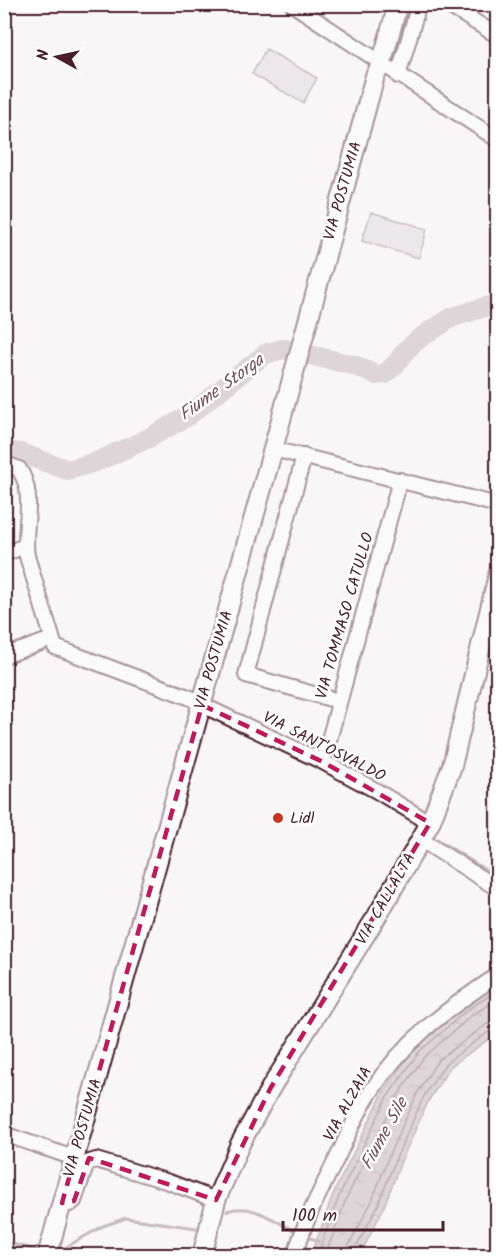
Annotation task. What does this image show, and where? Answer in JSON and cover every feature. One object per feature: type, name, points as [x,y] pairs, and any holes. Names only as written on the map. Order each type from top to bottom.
[{"type":"street","points":[[292,4],[381,65],[498,140]]},
{"type":"street","name":"VIA POSTUMIA","points":[[47,1256],[375,76],[381,65],[398,4]]},
{"type":"street","points":[[398,76],[419,4]]},
{"type":"street","points":[[446,4],[498,36]]},
{"type":"street","points":[[273,449],[498,505]]},
{"type":"street","points":[[304,456],[246,675],[338,701]]},
{"type":"street","points":[[4,464],[19,470],[27,486],[25,546],[59,647],[4,656]]},
{"type":"street","name":"VIA TOMMASO CATULLO","points":[[323,762],[400,480]]},
{"type":"street","points":[[4,554],[25,546]]},
{"type":"street","name":"VIA CALLALTA","points":[[202,1256],[216,1200],[240,1144],[270,1089],[381,911],[430,823],[452,766],[492,623],[498,575]]},
{"type":"street","name":"VIA SANT'OSVALDO","points":[[59,647],[191,698],[323,762],[430,823]]},
{"type":"street","points":[[420,839],[498,889]]},
{"type":"street","name":"VIA ALZAIA","points":[[295,1256],[301,1235],[369,1094],[394,1058],[427,1025],[498,975]]},
{"type":"street","points":[[4,1134],[74,1158]]},
{"type":"street","points":[[62,1203],[70,1204],[74,1201],[87,1163],[96,1160],[169,1182],[216,1200]]},
{"type":"highlighted area","points":[[202,705],[323,762],[430,823],[270,1089],[216,1200],[89,1158],[74,1201],[62,1203]]},
{"type":"shaded area","points":[[266,49],[317,78],[303,103],[252,74]]},
{"type":"shaded area","points":[[371,212],[427,229],[419,258],[362,241]]},
{"type":"water","name":"Fiume Sile","points":[[497,982],[497,1033],[450,1067],[429,1100],[402,1159],[384,1207],[360,1255],[311,1256],[333,1194],[383,1093],[414,1048],[463,1005]]},
{"type":"waterway","name":"Fiume Storga","points":[[4,451],[20,453],[68,470],[96,462],[147,439],[188,416],[265,354],[283,349],[353,365],[376,375],[385,374],[421,337],[453,317],[498,303]]},
{"type":"waterway","points":[[437,839],[498,878]]},
{"type":"waterway","points":[[227,1211],[237,1209],[256,1211],[299,1233]]},
{"type":"waterway","points":[[61,1250],[103,1226],[126,1218],[203,1229]]},
{"type":"waterway","points":[[305,1236],[319,1241]]},
{"type":"waterway","points":[[4,1242],[37,1250]]},
{"type":"place","name":"Lidl","points":[[278,818]]}]
